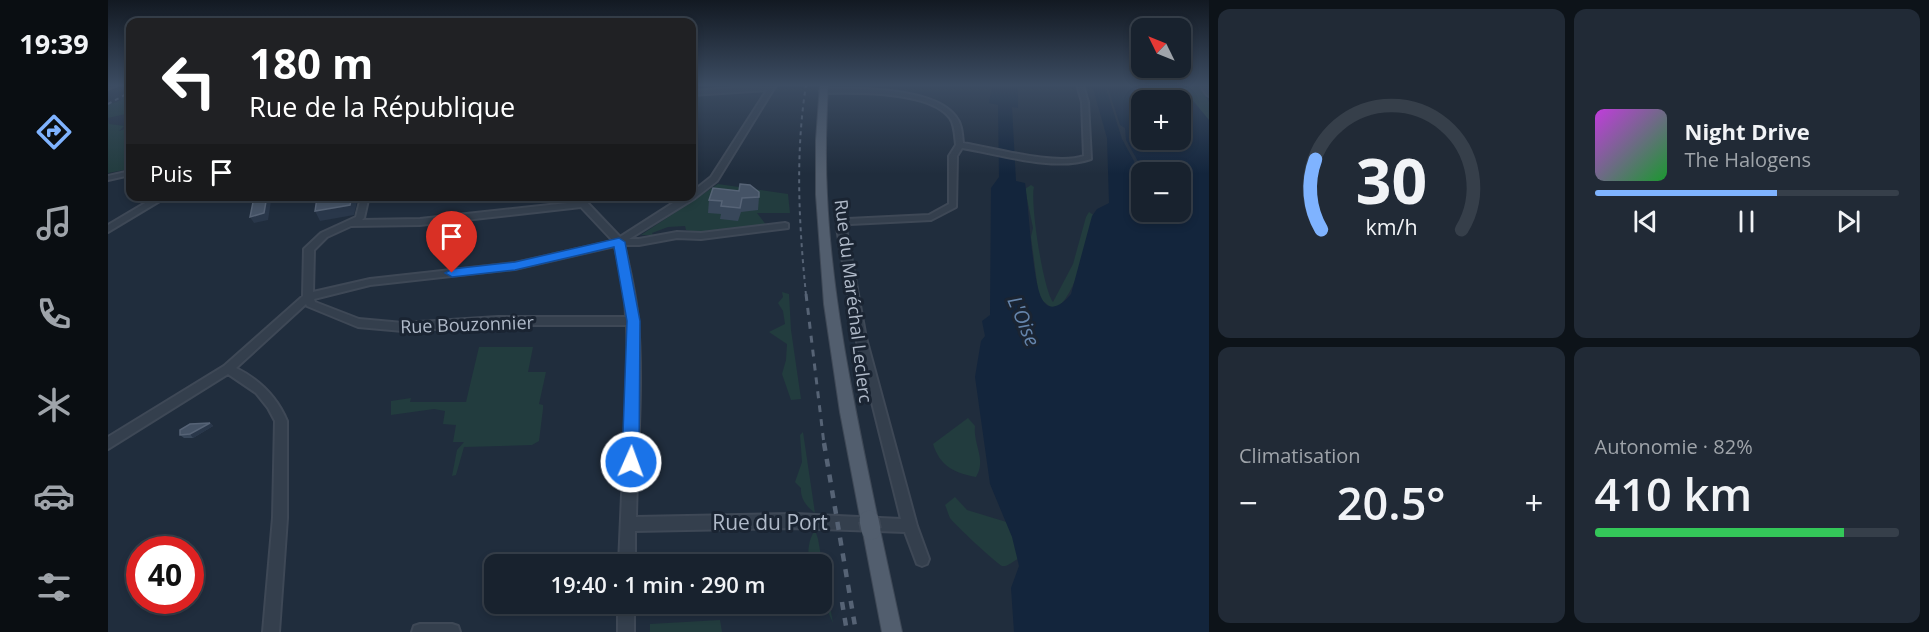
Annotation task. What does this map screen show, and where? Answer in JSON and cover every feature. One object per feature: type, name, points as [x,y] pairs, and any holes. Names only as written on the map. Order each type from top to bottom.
[{"type":"main road","name":"Rue du Maréchal Leclerc","points":[[829,114],[819,175],[824,253],[844,388],[892,632]]},
{"type":"street","points":[[696,192],[714,179],[755,114]]},
{"type":"street","points":[[922,559],[910,526],[861,338],[841,228],[848,222],[931,217],[944,212],[953,205],[953,156],[960,145],[951,114]]},
{"type":"street","points":[[960,145],[1073,163],[1088,157],[1086,114]]},
{"type":"street","points":[[108,178],[126,173]]},
{"type":"street","points":[[108,229],[156,201]]},
{"type":"street","points":[[308,297],[311,246],[324,235],[351,223],[362,215],[364,201]]},
{"type":"street","points":[[581,201],[619,242],[633,321],[628,554]]},
{"type":"street","points":[[619,242],[683,201]]},
{"type":"street","points":[[351,223],[399,224],[584,204]]},
{"type":"street","points":[[113,440],[228,369],[308,297],[370,282],[515,266],[619,242],[639,242],[677,235],[701,236],[785,226]]},
{"type":"street","name":"Rue Bouzonnier","points":[[308,297],[311,304],[366,325],[411,327],[498,321],[633,321]]},
{"type":"street","points":[[228,369],[254,384],[277,410],[281,421],[280,518],[271,632]]},
{"type":"street","name":"Rue du Port","points":[[629,524],[795,521],[910,526]]},
{"type":"street","points":[[626,614],[626,632]]},
{"type":"street","points":[[420,632],[452,632]]},
{"type":"green space","points":[[108,114],[123,114],[108,118]]},
{"type":"green space","points":[[108,119],[109,124],[124,126],[119,131],[126,128],[126,170],[108,173]]},
{"type":"green space","points":[[718,184],[788,194],[790,213],[757,213],[767,226],[773,227],[700,233],[686,230],[685,226],[668,227],[652,233],[653,235],[641,235],[692,201],[696,201],[696,199]]},
{"type":"green space","points":[[1031,185],[1034,187],[1038,246],[1045,281],[1053,302],[1073,264],[1086,217],[1089,212],[1095,216],[1074,283],[1061,304],[1053,309],[1039,298],[1031,237],[1033,228],[1025,189]]},
{"type":"green space","points":[[782,292],[789,294],[791,330],[801,399],[791,400],[782,374],[787,344],[769,332],[785,324],[783,311],[778,303],[783,297]]},
{"type":"green space","points":[[479,347],[533,347],[528,372],[546,372],[539,404],[543,405],[543,409],[539,441],[532,445],[464,447],[456,475],[452,476],[457,450],[464,442],[453,442],[456,425],[443,424],[445,411],[434,409],[391,415],[391,401],[411,398],[410,402],[466,402]]},
{"type":"green space","points":[[968,418],[975,426],[980,458],[976,477],[949,467],[940,458],[933,444]]},
{"type":"green space","points":[[803,432],[815,513],[805,502],[801,488],[795,482],[802,462],[800,435]]},
{"type":"green space","points":[[955,497],[967,510],[1013,524],[1018,559],[1002,566],[959,527],[950,518],[945,505]]},
{"type":"green space","points":[[815,530],[821,554],[808,554]]},
{"type":"green space","points":[[720,620],[722,632],[650,632],[650,624]]},
{"type":"water","name":"L'Oise","points":[[998,114],[1012,114],[1016,181],[1025,183],[1036,277],[1042,299],[1045,304],[1053,307],[1071,294],[1092,216],[1097,209],[1109,203],[1107,138],[1100,114],[1114,114],[1122,139],[1134,162],[1131,162],[1131,222],[1191,222],[1191,162],[1138,162],[1132,150],[1191,150],[1191,114],[1204,114],[1209,120],[1209,632],[1014,632],[1011,588],[1019,566],[1012,537],[990,484],[975,377],[981,341],[985,336],[982,321],[990,315],[991,188],[999,177]]},
{"type":"water","points":[[1117,114],[1131,114],[1131,149],[1126,140],[1125,128],[1120,125]]},
{"type":"building","points":[[740,184],[750,185],[759,192],[759,197],[742,198],[740,208],[721,206],[722,201],[709,200],[713,188],[739,191]]},
{"type":"building","points":[[266,201],[264,213],[250,217],[253,202]]},
{"type":"building","points":[[317,201],[351,201],[350,205],[315,211]]},
{"type":"building","points":[[210,423],[190,434],[180,435],[180,430],[190,424]]},
{"type":"railway","points":[[803,114],[799,190],[806,295]]},
{"type":"railway","points":[[806,294],[824,444]]},
{"type":"railway","points":[[824,443],[856,632]]},
{"type":"railway","points":[[842,602],[847,632]]},
{"type":"route","points":[[452,273],[515,266],[619,242],[630,293],[633,321],[631,462]]}]
